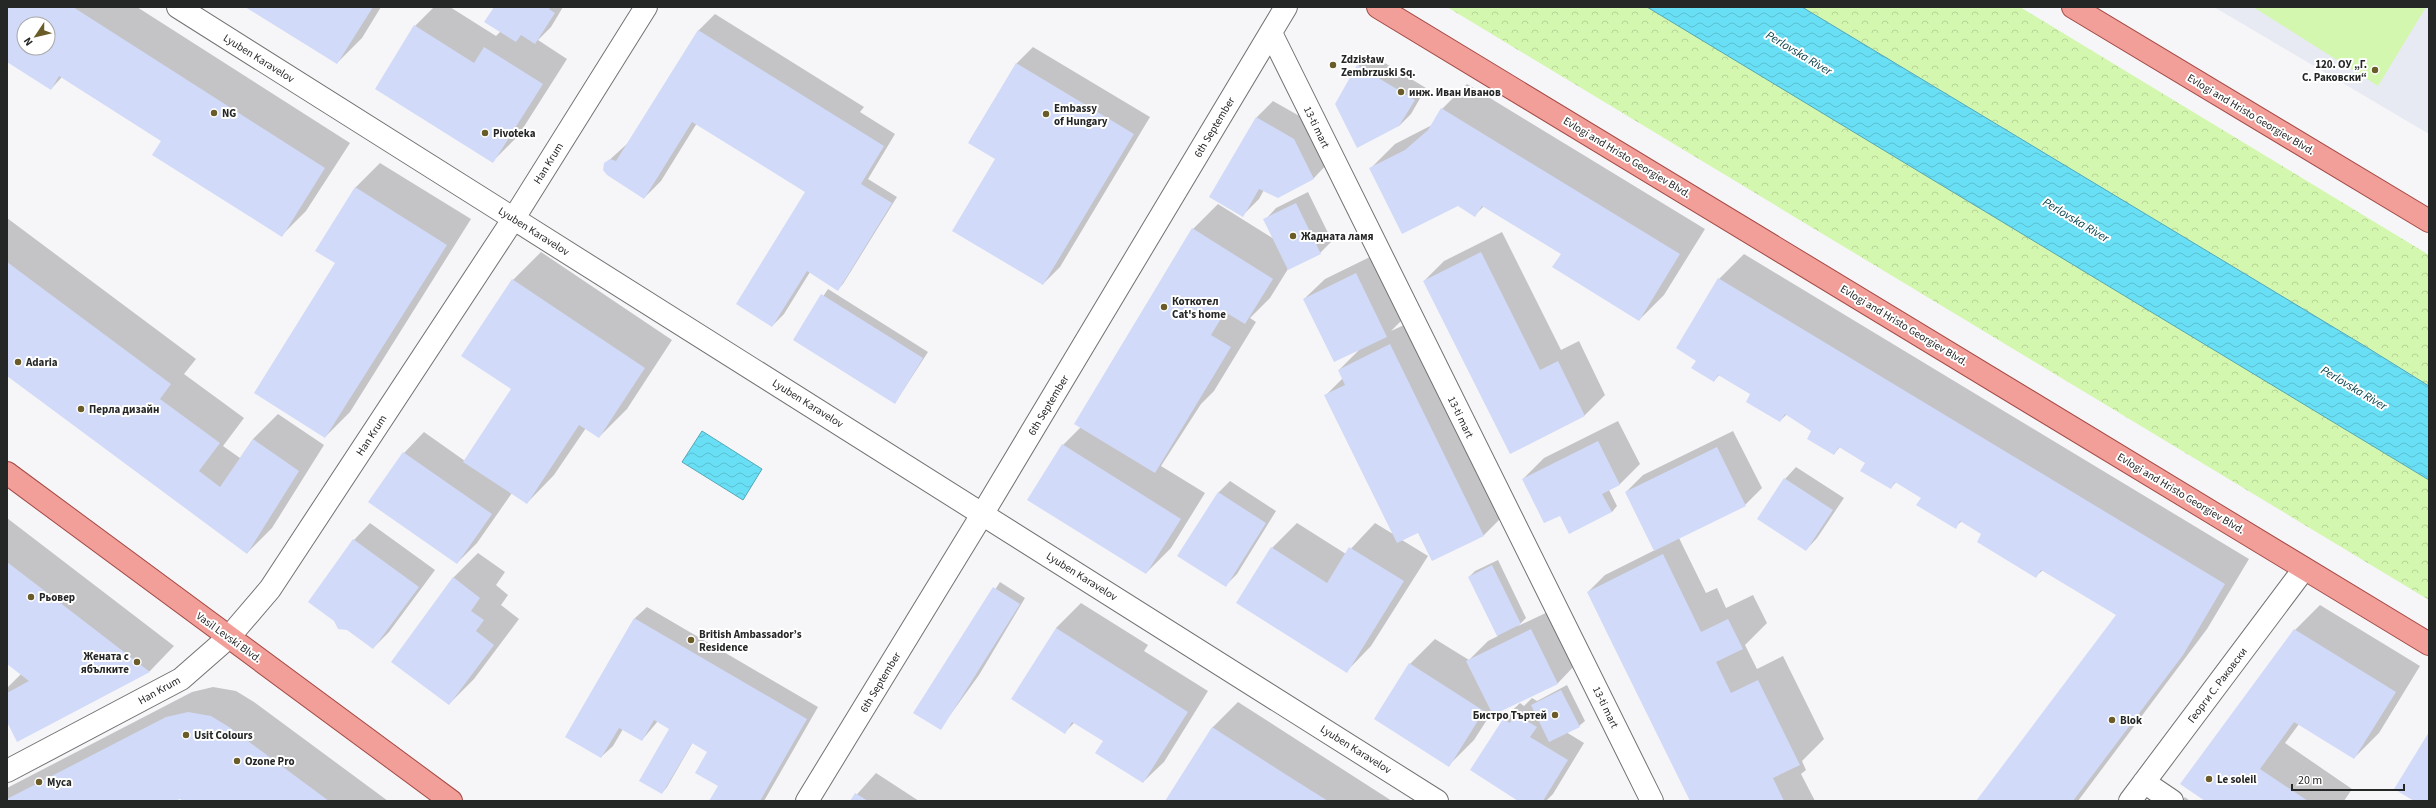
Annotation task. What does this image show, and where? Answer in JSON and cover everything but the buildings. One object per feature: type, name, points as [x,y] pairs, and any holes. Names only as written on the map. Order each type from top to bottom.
[{"type":"main road","name":"Evlogi and Hristo Georgiev Blvd.","points":[[1378,7],[2429,644]]},
{"type":"main road","name":"Evlogi and Hristo Georgiev Blvd.","points":[[2073,7],[2429,221]]},
{"type":"main road","name":"Vasil Levski Blvd.","points":[[7,473],[451,801]]},
{"type":"street","name":"Lyuben Karavelov","points":[[178,7],[983,513],[1437,801]]},
{"type":"street","name":"Han Krum","points":[[7,771],[181,679],[230,637],[270,589],[514,218],[646,7]]},
{"type":"street","name":"6th September","points":[[807,801],[983,513],[1286,7]]},
{"type":"street","name":"13-ti mart","points":[[1271,33],[1652,801]]},
{"type":"street","name":"Георги С. Раковски","points":[[2130,801],[2304,568]]},
{"type":"street","points":[[2144,782],[2172,801]]},
{"type":"shaded area","name":"120. ОУ „Г. С. Раковски“","points":[[2214,7],[2429,7],[2429,134]]},
{"type":"green space","points":[[1447,7],[2020,7],[2429,255],[2429,600]]},
{"type":"green space","points":[[2253,7],[2426,7],[2378,86]]},
{"type":"water","name":"Perlovska River","points":[[1647,7],[1802,7],[2363,345],[2429,386],[2429,480]]},
{"type":"water","points":[[702,431],[762,469],[743,500],[682,462]]},
{"type":"place","name":"Zdzisław Zembrzuski Sq.","points":[[1333,65]]},
{"type":"place","name":"120. ОУ „Г. С. Раковски“","points":[[2375,70]]},
{"type":"place","name":"инж. Иван Иванов","points":[[1401,92]]},
{"type":"place","name":"NG","points":[[214,113]]},
{"type":"place","name":"Embassy of Hungary","points":[[1046,114]]},
{"type":"place","name":"Pivoteka","points":[[485,133]]},
{"type":"place","name":"Жадната ламя","points":[[1293,236]]},
{"type":"place","name":"Коткотел Cat's home","points":[[1164,307]]},
{"type":"place","name":"Adaria","points":[[18,362]]},
{"type":"place","name":"Перла дизайн","points":[[81,409]]},
{"type":"place","name":"Рьовер","points":[[31,597]]},
{"type":"place","name":"British Ambassador’s Residence","points":[[691,640]]},
{"type":"place","name":"Жената с ябълките","points":[[137,662]]},
{"type":"place","name":"Бистро Търтей","points":[[1555,715]]},
{"type":"place","name":"Blok","points":[[2112,720]]},
{"type":"place","name":"Usit Colours","points":[[186,735]]},
{"type":"place","name":"Ozone Pro","points":[[237,761]]},
{"type":"place","name":"Le soleil","points":[[2209,779]]},
{"type":"place","name":"Муса","points":[[39,782]]}]
